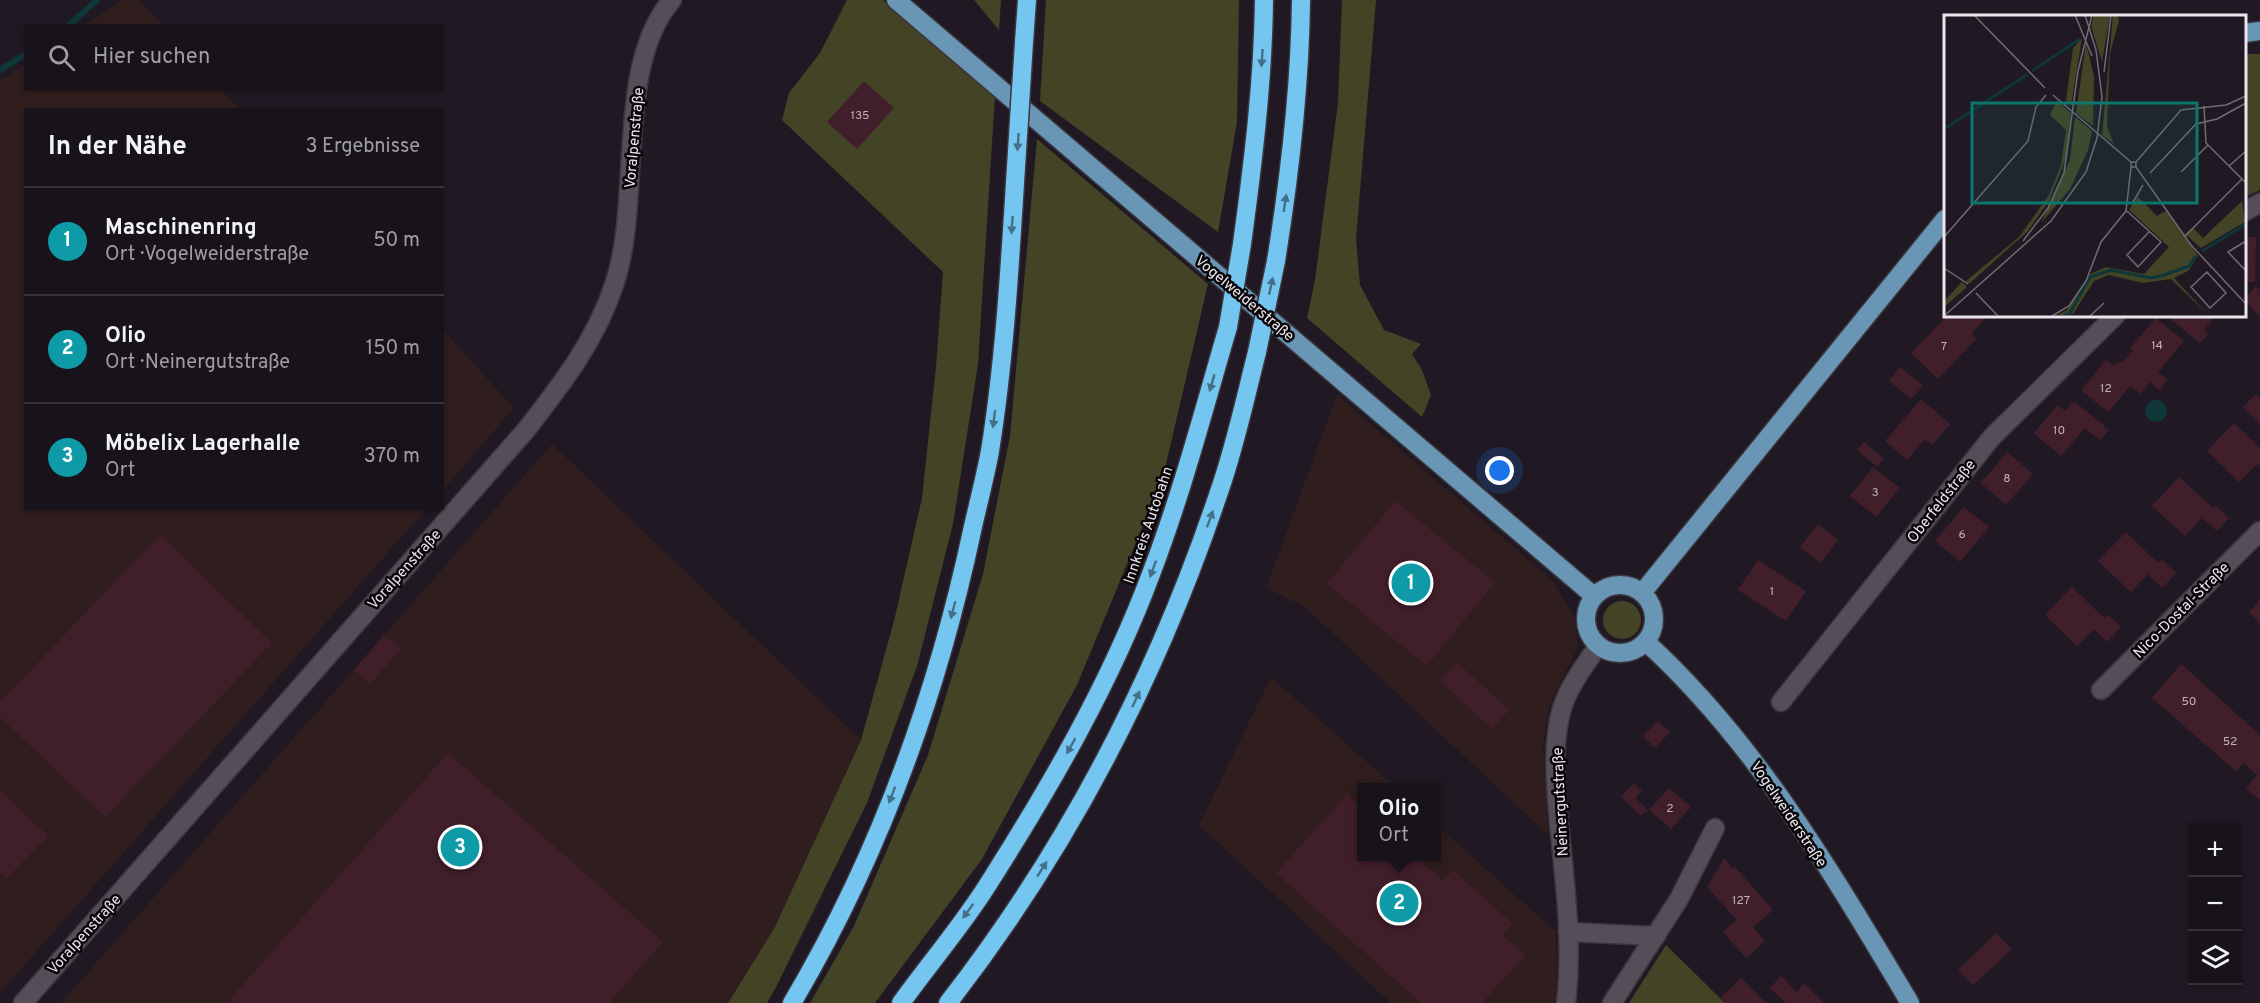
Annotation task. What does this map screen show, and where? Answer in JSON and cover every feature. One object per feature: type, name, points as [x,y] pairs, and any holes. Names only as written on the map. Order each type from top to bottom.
[{"type":"highway","points":[[792,1003],[818,959],[872,846],[927,706],[962,579],[989,452],[1005,326],[1027,0]]},
{"type":"highway","name":"Innkreis Autobahn","points":[[901,1003],[986,888],[1072,746],[1151,574],[1191,457],[1228,327],[1256,140],[1264,42],[1264,0]]},
{"type":"highway","points":[[948,1003],[1015,911],[1065,833],[1125,722],[1183,592],[1216,501],[1257,352],[1276,261],[1295,119],[1303,0]]},
{"type":"main road","name":"Vogelweiderstraße","points":[[896,0],[1594,596]]},
{"type":"main road","points":[[2245,33],[2260,31]]},
{"type":"main road","points":[[1642,593],[1944,220]]},
{"type":"main road","points":[[1612,585],[1623,585],[1642,593],[1649,602],[1654,622],[1652,633],[1646,642],[1638,649],[1617,654],[1598,646],[1592,639],[1585,622],[1586,613],[1594,596],[1612,585]]},
{"type":"main road","name":"Vogelweiderstraße","points":[[1646,642],[1706,703],[1751,758],[1838,886],[1910,1003]]},
{"type":"street","name":"Voralpenstraße","points":[[23,1003],[526,430],[584,352],[616,281],[630,201],[635,107],[641,68],[659,20],[672,0]]},
{"type":"street","points":[[2245,211],[2260,203]]},
{"type":"street","name":"Oberfeldstraße","points":[[1781,702],[1992,437],[2115,316]]},
{"type":"street","name":"Nico-Dostal-Straße","points":[[2102,690],[2260,531]]},
{"type":"street","name":"Neinergutstraße","points":[[1566,1003],[1568,932],[1557,795],[1558,729],[1563,706],[1572,685],[1598,646]]},
{"type":"street","points":[[1612,1003],[1679,899],[1715,828]]},
{"type":"street","points":[[1568,932],[1656,936]]},
{"type":"shaded area","points":[[122,0],[139,0],[161,24],[86,24]]},
{"type":"shaded area","points":[[847,0],[883,0],[995,96],[978,364],[953,524],[917,666],[867,803],[767,1003],[728,1003],[775,927],[861,740],[894,621],[922,498],[936,367],[943,272],[782,120],[789,93],[820,53]]},
{"type":"shaded area","points":[[974,0],[1001,0],[999,30]]},
{"type":"shaded area","points":[[1046,0],[1239,0],[1237,122],[1218,232],[1040,101]]},
{"type":"shaded area","points":[[1342,0],[1376,0],[1356,239],[1360,285],[1384,330],[1421,344],[1412,354],[1422,370],[1431,395],[1422,417],[1307,318],[1315,280],[1338,103]]},
{"type":"shaded area","points":[[2245,54],[2260,54],[2260,190],[2245,197]]},
{"type":"shaded area","points":[[24,65],[24,90],[221,90],[239,108],[24,108],[24,510],[425,510],[0,993],[0,81]]},
{"type":"shaded area","points":[[1037,139],[1208,284],[1163,477],[1077,685],[982,859],[875,1003],[810,1003],[854,926],[928,755],[983,574],[1010,436]]},
{"type":"shaded area","points":[[444,331],[514,408],[444,489]]},
{"type":"shaded area","points":[[1337,395],[1553,581],[1575,618],[1578,647],[1549,706],[1543,746],[1548,835],[1305,607],[1266,588]]},
{"type":"shaded area","points":[[2156,400],[2164,403],[2167,411],[2164,419],[2156,422],[2148,419],[2145,411],[2148,403]]},
{"type":"shaded area","points":[[552,444],[861,740],[775,927],[728,1003],[61,1003]]},
{"type":"shaded area","points":[[1622,601],[1635,607],[1641,620],[1635,633],[1622,639],[1609,633],[1603,620],[1609,607]]},
{"type":"shaded area","points":[[1271,677],[1390,783],[1357,783],[1357,861],[1441,861],[1441,829],[1556,932],[1557,994],[1555,1003],[1391,1003],[1199,825]]},
{"type":"shaded area","points":[[1666,945],[1725,1003],[1629,1003]]},
{"type":"building","points":[[864,81],[894,108],[857,149],[827,122]]},
{"type":"building","points":[[2245,237],[2256,237],[2255,282],[2245,282]]},
{"type":"building","points":[[2256,286],[2260,290],[2260,317],[2245,301]]},
{"type":"building","points":[[1947,316],[1988,316],[1971,334],[1976,339],[1938,379],[1911,353]]},
{"type":"building","points":[[2171,316],[2215,316],[2204,330],[2208,334],[2200,343],[2169,318]]},
{"type":"building","points":[[2156,318],[2184,341],[2158,372],[2168,380],[2159,390],[2150,382],[2140,394],[2130,386],[2108,412],[2081,390],[2106,360],[2113,366],[2124,360],[2133,351],[2130,348]]},
{"type":"building","points":[[1900,367],[1923,386],[1911,399],[1889,381]]},
{"type":"building","points":[[2256,394],[2260,398],[2260,424],[2243,407]]},
{"type":"building","points":[[1921,399],[1950,424],[1932,445],[1925,439],[1907,460],[1885,441]]},
{"type":"building","points":[[2074,401],[2109,430],[2100,440],[2085,428],[2061,456],[2034,433],[2058,405],[2065,411]]},
{"type":"building","points":[[2234,423],[2260,448],[2260,467],[2257,464],[2239,482],[2207,451]]},
{"type":"building","points":[[1864,442],[1884,459],[1877,467],[1857,450]]},
{"type":"building","points":[[2007,452],[2033,474],[2006,505],[1981,483]]},
{"type":"building","points":[[1873,467],[1900,488],[1876,517],[1850,496]]},
{"type":"building","points":[[2179,477],[2213,508],[2215,505],[2229,518],[2217,531],[2202,518],[2185,536],[2152,506]]},
{"type":"building","points":[[1395,501],[1495,582],[1427,666],[1327,584]]},
{"type":"building","points":[[1964,507],[1989,527],[1960,562],[1935,541]]},
{"type":"building","points":[[1818,524],[1838,540],[1821,563],[1800,547]]},
{"type":"building","points":[[2126,532],[2158,563],[2162,560],[2176,573],[2162,588],[2148,574],[2131,592],[2098,561]]},
{"type":"building","points":[[160,535],[272,643],[105,817],[0,717],[0,702]]},
{"type":"building","points":[[1758,560],[1806,591],[1786,621],[1738,590]]},
{"type":"building","points":[[2072,587],[2104,618],[2108,615],[2121,627],[2107,642],[2094,629],[2077,646],[2045,615]]},
{"type":"building","points":[[2260,599],[2260,623],[2249,613]]},
{"type":"building","points":[[384,635],[401,649],[370,684],[354,670]]},
{"type":"building","points":[[1457,662],[1509,710],[1492,729],[1440,681]]},
{"type":"building","points":[[2181,664],[2260,735],[2260,800],[2246,788],[2257,775],[2244,763],[2236,771],[2152,698]]},
{"type":"building","points":[[1658,721],[1670,732],[1655,748],[1643,736]]},
{"type":"building","points":[[448,753],[663,942],[609,1003],[234,1003],[230,999]]},
{"type":"building","points":[[1634,783],[1642,791],[1635,798],[1648,810],[1641,816],[1621,797]]},
{"type":"building","points":[[1669,788],[1691,807],[1671,829],[1649,810]]},
{"type":"building","points":[[0,790],[48,836],[6,879],[0,873]]},
{"type":"building","points":[[1347,795],[1357,804],[1357,861],[1421,861],[1443,881],[1453,870],[1513,924],[1503,935],[1525,955],[1482,1003],[1421,1003],[1276,873]]},
{"type":"building","points":[[1724,858],[1733,869],[1735,867],[1773,910],[1753,927],[1765,941],[1746,958],[1723,932],[1737,920],[1707,887]]},
{"type":"building","points":[[1996,933],[2012,949],[1973,985],[1958,970]]},
{"type":"building","points":[[1781,976],[1797,992],[1804,983],[1824,1003],[1786,1003],[1770,988]]},
{"type":"building","points":[[1741,978],[1766,1003],[1726,1003],[1721,998]]},
{"type":"waterway","points":[[70,24],[97,0]]},
{"type":"waterway","points":[[0,70],[24,55]]},
{"type":"place","name":"Maschinenring","points":[[1411,583]]},
{"type":"place","name":"Möbelix Lagerhalle","points":[[460,847]]},
{"type":"place","name":"Olio","points":[[1399,903]]}]
